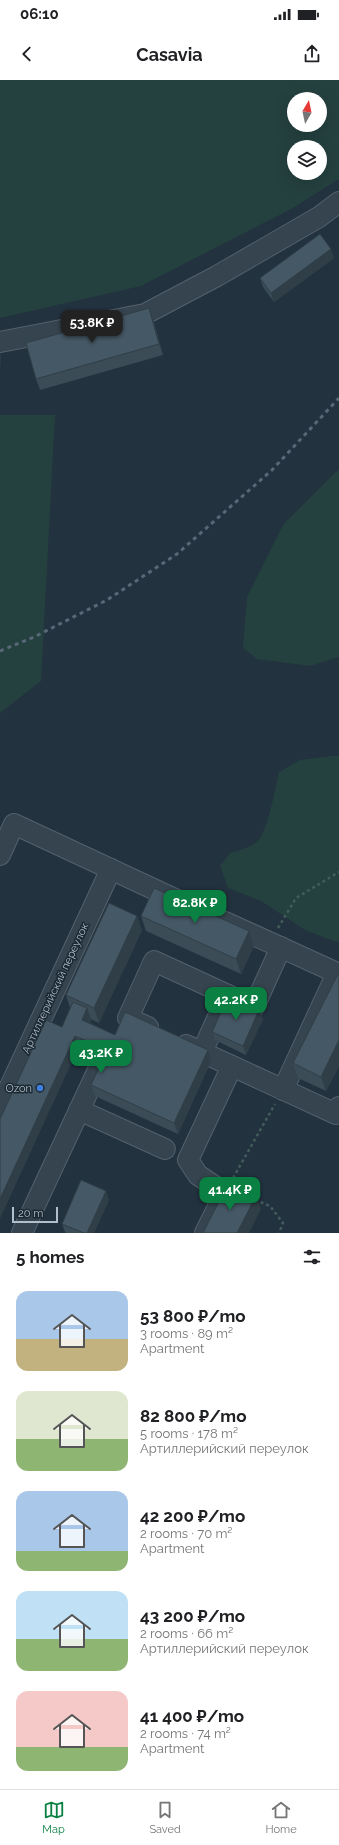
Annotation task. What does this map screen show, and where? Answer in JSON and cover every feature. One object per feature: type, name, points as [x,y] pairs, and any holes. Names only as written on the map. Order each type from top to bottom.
[{"type":"street","points":[[0,342],[145,314],[224,272],[319,217],[339,202]]},
{"type":"street","points":[[0,855],[14,824],[337,973],[283,1090]]},
{"type":"street","name":"Артиллерийский переулок","points":[[0,1108],[111,869]]},
{"type":"street","points":[[275,945],[254,1007],[154,961],[128,1018],[336,1114],[339,1107]]},
{"type":"street","points":[[202,1052],[228,995]]},
{"type":"street","points":[[205,1233],[225,1193],[198,1175],[188,1160],[232,1066]]},
{"type":"street","points":[[22,1233],[98,1070]]},
{"type":"street","points":[[79,1110],[165,1149]]},
{"type":"path","points":[[275,945],[296,898],[339,872]]},
{"type":"path","points":[[225,1193],[283,1090]]},
{"type":"path","points":[[251,1199],[270,1206],[283,1223],[279,1233]]},
{"type":"green space","points":[[0,80],[339,80],[339,179],[293,208],[141,286],[0,318]]},
{"type":"green space","points":[[0,415],[55,415],[41,681],[0,713]]},
{"type":"green space","points":[[339,469],[339,657],[310,666],[257,659],[243,648],[247,597],[283,525]]},
{"type":"green space","points":[[339,756],[339,943],[305,930],[261,901],[228,888],[220,866],[230,853],[252,845],[258,841],[265,828],[279,772],[300,760]]},
{"type":"building","points":[[320,234],[331,249],[271,293],[260,278]]},
{"type":"building","points":[[149,308],[159,344],[36,379],[26,343]]},
{"type":"building","points":[[154,888],[249,931],[236,959],[141,916]]},
{"type":"building","points":[[109,903],[137,916],[94,1008],[66,995]]},
{"type":"building","points":[[338,974],[339,1040],[321,1077],[293,1063]]},
{"type":"building","points":[[228,996],[259,1010],[243,1046],[212,1032]]},
{"type":"building","points":[[73,1002],[87,1008],[82,1020],[115,1035],[125,1012],[208,1050],[174,1123],[91,1085],[107,1050],[75,1036],[0,1199],[0,1119],[46,1020],[62,1027]]},
{"type":"building","points":[[81,1180],[106,1191],[87,1233],[62,1224]]},
{"type":"building","points":[[229,1182],[256,1196],[237,1233],[203,1233]]},
{"type":"railway","points":[[0,651],[34,637],[107,600],[177,554],[272,470],[339,398]]},
{"type":"place","name":"Ozon","points":[[40,1088]]}]
